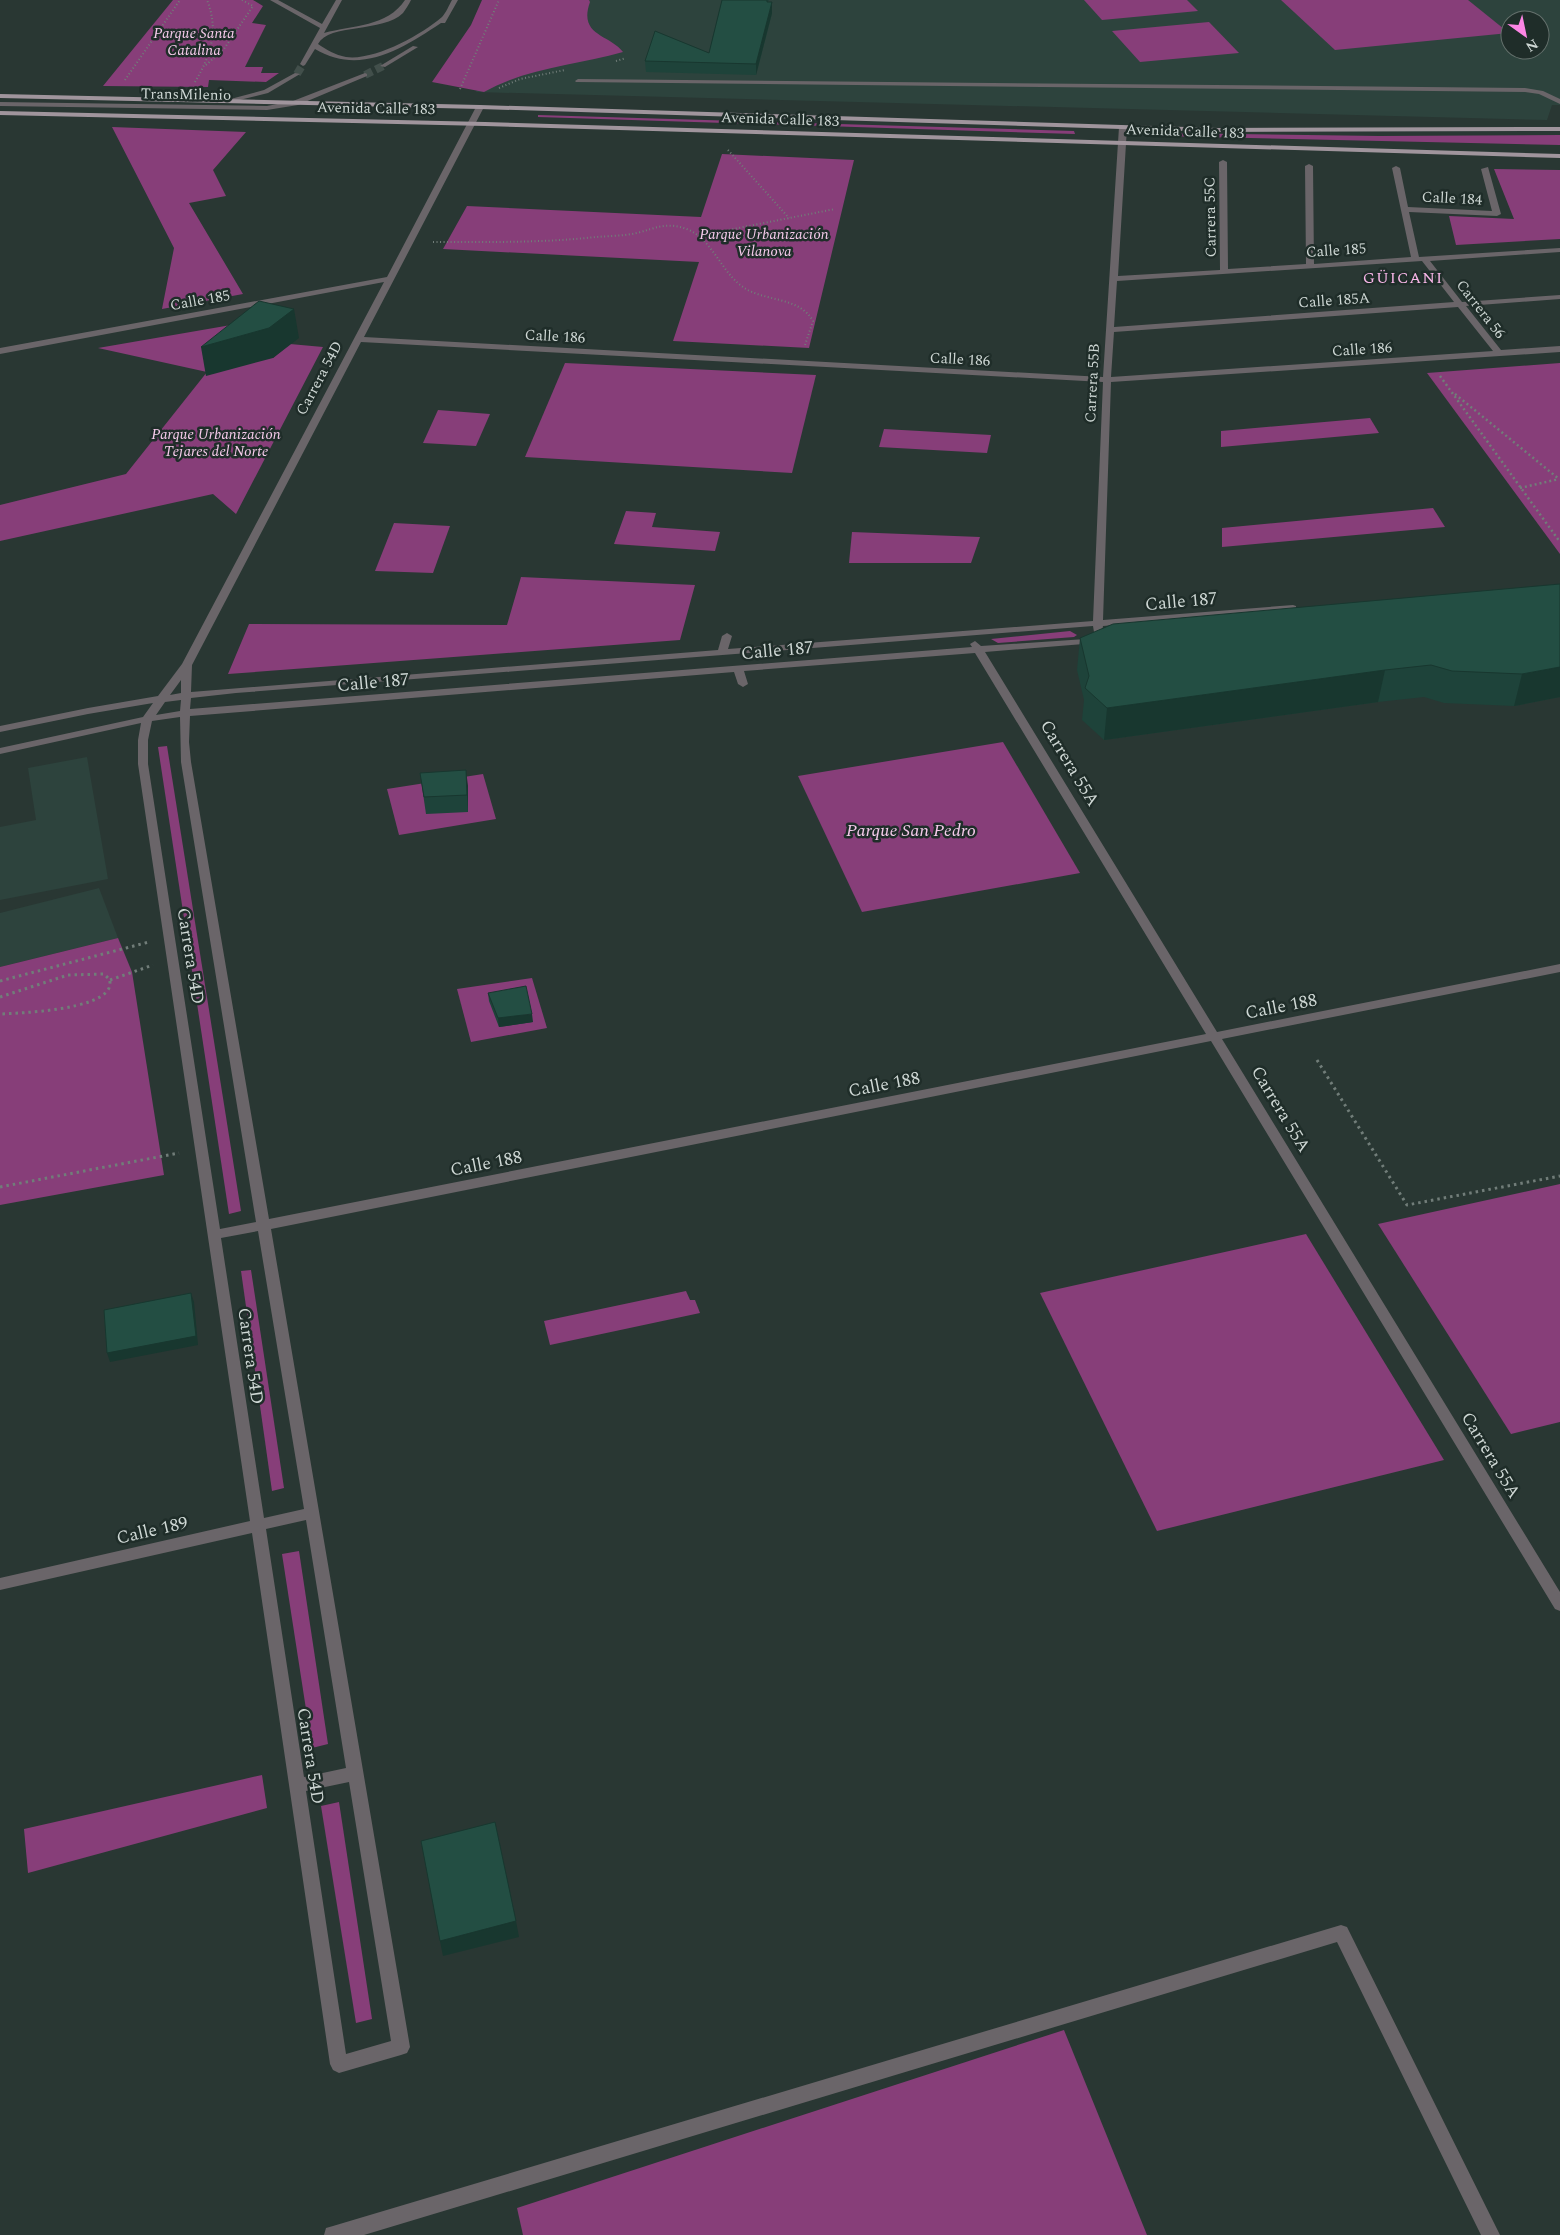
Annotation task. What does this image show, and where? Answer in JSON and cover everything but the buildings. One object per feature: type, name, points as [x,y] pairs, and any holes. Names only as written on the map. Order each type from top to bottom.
[{"type":"main road","name":"Avenida Calle 183","points":[[0,96],[453,106],[1249,130],[1560,129]]},
{"type":"main road","name":"Avenida Calle 183","points":[[0,113],[471,124],[1560,156]]},
{"type":"main road","points":[[1481,154],[1560,151]]},
{"type":"street","points":[[273,0],[324,27]]},
{"type":"street","points":[[303,64],[339,0]]},
{"type":"street","points":[[316,42],[331,32],[390,18],[401,12],[408,0]]},
{"type":"street","points":[[383,66],[426,40],[441,26],[455,0]]},
{"type":"street","points":[[316,42],[322,51],[342,58],[377,55],[412,40],[447,16]]},
{"type":"street","name":"TransMilenio","points":[[227,101],[266,92],[297,74]]},
{"type":"street","name":"TransMilenio","points":[[0,104],[257,109],[295,103],[365,75]]},
{"type":"street","points":[[578,81],[1165,85],[1525,90],[1541,92],[1560,102]]},
{"type":"street","name":"Carrera 54D","points":[[187,665],[184,713],[186,762],[401,2047],[339,2064],[143,764],[143,740],[147,719],[187,665],[480,107]]},
{"type":"street","name":"Carrera 55B","points":[[1103,640],[1098,624],[1107,380],[1123,127]]},
{"type":"street","name":"Carrera 55C","points":[[1223,162],[1224,271]]},
{"type":"street","points":[[1309,166],[1310,266]]},
{"type":"street","name":"Carrera 56","points":[[1396,168],[1404,209],[1420,259],[1498,353]]},
{"type":"street","name":"Calle 184","points":[[1404,209],[1498,214],[1485,169]]},
{"type":"street","name":"Calle 185","points":[[1114,279],[1560,250]]},
{"type":"street","name":"Calle 185","points":[[0,350],[389,279]]},
{"type":"street","name":"Calle 185A","points":[[1110,330],[1560,297]]},
{"type":"street","name":"Calle 186","points":[[358,339],[1107,380],[1560,349]]},
{"type":"street","name":"Calle 187","points":[[0,729],[90,710],[186,695],[1304,607]]},
{"type":"street","name":"Carrera 55A","points":[[969,634],[1560,1605]]},
{"type":"street","points":[[722,653],[727,636]]},
{"type":"street","name":"Calle 187","points":[[0,751],[147,719],[184,713],[1103,640]]},
{"type":"street","points":[[738,669],[743,684]]},
{"type":"street","name":"Calle 188","points":[[214,1235],[1560,968]]},
{"type":"street","name":"Calle 189","points":[[0,1584],[312,1513]]},
{"type":"street","points":[[297,1786],[356,1773]]},
{"type":"street","points":[[333,2235],[1341,1933],[1491,2235]]},
{"type":"path","points":[[112,99],[180,0]]},
{"type":"path","points":[[205,65],[214,24],[207,0]]},
{"type":"path","points":[[184,100],[205,65],[224,49],[254,6],[242,0]]},
{"type":"path","points":[[453,106],[499,0]]},
{"type":"path","points":[[613,62],[626,58]]},
{"type":"path","points":[[480,107],[487,96],[502,86],[545,72],[572,68]]},
{"type":"path","points":[[726,148],[790,218]]},
{"type":"path","points":[[698,236],[835,209]]},
{"type":"path","points":[[445,242],[561,241],[637,233],[654,226],[676,226],[689,230],[698,236],[733,278],[744,288],[793,304],[809,314],[812,321],[804,347]]},
{"type":"path","points":[[1437,372],[1560,542]]},
{"type":"path","points":[[1450,390],[1559,479]]},
{"type":"path","points":[[1520,488],[1559,479]]},
{"type":"path","points":[[0,981],[169,937]]},
{"type":"path","points":[[110,980],[172,958]]},
{"type":"path","points":[[0,996],[68,975],[104,974],[110,980]]},
{"type":"path","points":[[0,1014],[66,1008],[101,996],[109,988],[110,980]]},
{"type":"path","points":[[1316,1060],[1407,1205],[1560,1176]]},
{"type":"path","points":[[0,1187],[201,1149]]},
{"type":"shaded area","points":[[517,0],[1560,0],[1560,105],[1552,105],[1547,120],[476,92]]},
{"type":"shaded area","points":[[87,757],[108,879],[0,900],[0,827],[36,820],[28,768]]},
{"type":"shaded area","points":[[99,888],[118,938],[0,967],[0,913]]},
{"type":"green space","name":"Parque Santa Catalina","points":[[173,0],[253,0],[263,6],[252,23],[266,25],[245,67],[263,67],[261,73],[279,73],[266,82],[209,80],[208,87],[103,86]]},
{"type":"green space","points":[[482,0],[589,0],[587,13],[591,28],[623,52],[534,72],[517,77],[484,92],[432,82],[471,25]]},
{"type":"green space","points":[[1084,0],[1187,0],[1198,11],[1102,20]]},
{"type":"green space","points":[[1281,0],[1468,0],[1500,26],[1500,34],[1335,50]]},
{"type":"green space","points":[[1209,22],[1239,53],[1140,62],[1112,31]]},
{"type":"green space","points":[[538,115],[1074,131],[1075,134],[538,117]]},
{"type":"green space","points":[[112,127],[246,132],[213,170],[226,196],[189,203],[243,294],[162,309],[174,248]]},
{"type":"green space","points":[[1161,133],[1379,136],[1560,135],[1560,145],[1161,136]]},
{"type":"green space","name":"Parque Urbanización Vilanova","points":[[722,154],[854,160],[809,348],[673,341],[699,262],[443,249],[467,206],[701,217]]},
{"type":"green space","points":[[1494,169],[1560,170],[1560,239],[1456,245],[1449,216],[1514,219]]},
{"type":"green space","name":"Parque Urbanización Tejares del Norte","points":[[231,325],[273,358],[290,344],[323,347],[236,514],[213,494],[0,541],[0,505],[126,474],[207,372],[98,348]]},
{"type":"green space","points":[[565,363],[816,375],[792,473],[525,457]]},
{"type":"green space","points":[[1560,363],[1560,554],[1427,373]]},
{"type":"green space","points":[[438,410],[490,414],[476,446],[423,443]]},
{"type":"green space","points":[[1370,418],[1379,433],[1221,447],[1221,431]]},
{"type":"green space","points":[[884,429],[991,435],[987,453],[879,447]]},
{"type":"green space","points":[[1433,508],[1445,527],[1222,547],[1222,528]]},
{"type":"green space","points":[[626,511],[656,513],[652,527],[720,532],[715,551],[614,544]]},
{"type":"green space","points":[[394,523],[450,526],[433,573],[375,571]]},
{"type":"green space","points":[[852,532],[980,537],[971,563],[849,563]]},
{"type":"green space","points":[[521,577],[695,585],[680,640],[228,674],[249,624],[507,625]]},
{"type":"green space","points":[[1070,631],[1077,635],[1074,637],[998,643],[991,639]]},
{"type":"green space","name":"Parque San Pedro","points":[[1003,742],[1080,873],[862,912],[798,776]]},
{"type":"green space","points":[[167,746],[241,1211],[229,1214],[158,747]]},
{"type":"green space","points":[[483,774],[496,819],[399,835],[387,789]]},
{"type":"green space","points":[[118,938],[132,972],[164,1175],[0,1205],[0,967]]},
{"type":"green space","points":[[532,978],[547,1028],[471,1042],[457,989]]},
{"type":"green space","points":[[1560,1184],[1560,1422],[1511,1434],[1378,1224]]},
{"type":"green space","points":[[1306,1234],[1444,1460],[1157,1531],[1040,1293]]},
{"type":"green space","points":[[251,1270],[284,1488],[272,1491],[241,1271]]},
{"type":"green space","points":[[686,1291],[690,1300],[695,1300],[700,1313],[550,1345],[544,1321]]},
{"type":"green space","points":[[299,1551],[328,1744],[312,1748],[282,1554]]},
{"type":"green space","points":[[262,1775],[267,1808],[28,1873],[24,1829]]},
{"type":"green space","points":[[339,1802],[372,2019],[356,2023],[321,1806]]},
{"type":"green space","points":[[1064,2030],[1147,2235],[523,2235],[517,2208]]},
{"type":"tunnel","points":[[297,74],[303,64]]},
{"type":"tunnel","points":[[365,75],[383,66]]},
{"type":"district","name":"GÜICANI","points":[[1403,277]]}]
